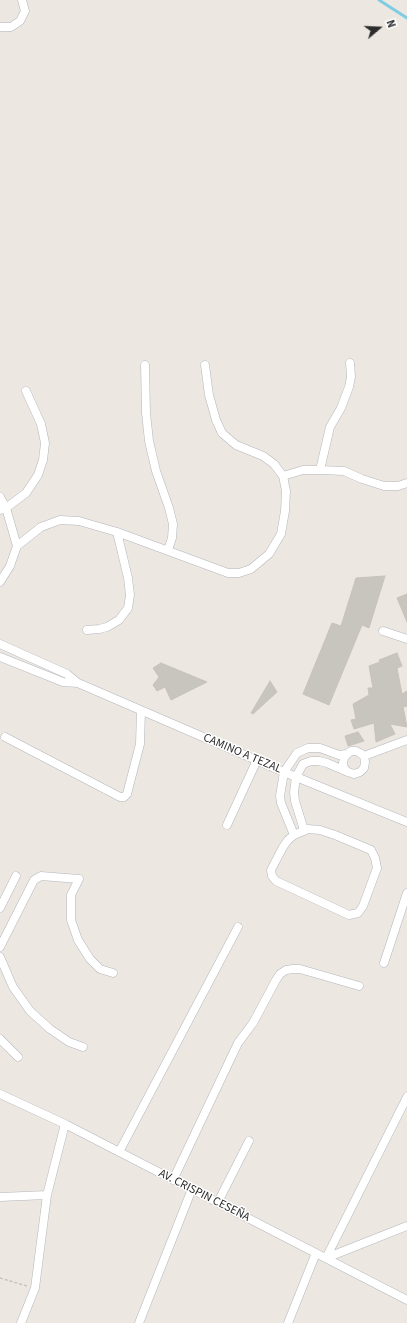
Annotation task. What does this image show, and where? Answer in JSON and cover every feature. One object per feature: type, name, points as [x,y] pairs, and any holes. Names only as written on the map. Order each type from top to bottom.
[{"type":"street","points":[[0,27],[11,27],[20,21],[24,11],[22,0]]},
{"type":"street","points":[[320,470],[330,427],[341,408],[349,387],[351,377],[350,363]]},
{"type":"street","points":[[145,364],[146,413],[149,441],[156,470],[173,524],[172,538],[168,550]]},
{"type":"street","points":[[0,582],[10,566],[17,546],[41,527],[60,520],[79,521],[117,532],[228,573],[239,573],[251,569],[269,554],[281,534],[285,511],[286,491],[283,476],[274,464],[263,456],[236,445],[222,433],[216,420],[209,395],[205,365]]},
{"type":"street","points":[[3,509],[26,493],[38,475],[43,460],[45,443],[41,424],[26,391]]},
{"type":"street","points":[[283,476],[304,470],[344,471],[384,486],[398,486],[407,483]]},
{"type":"street","points":[[0,497],[17,546]]},
{"type":"street","points":[[87,630],[107,627],[119,620],[128,608],[130,595],[128,578],[117,532]]},
{"type":"street","points":[[383,631],[407,639]]},
{"type":"street","name":"CAMINO A TEZAL","points":[[0,644],[67,674],[78,683],[141,711],[284,772],[407,822]]},
{"type":"street","name":"CAMINO A TEZAL","points":[[0,657],[63,682],[78,683]]},
{"type":"street","points":[[5,737],[120,797],[124,797],[127,794],[140,744],[141,711]]},
{"type":"street","points":[[364,756],[407,740]]},
{"type":"street","points":[[294,835],[281,803],[280,796],[284,772],[297,753],[308,748],[320,748],[339,755],[356,751],[364,756],[366,762],[364,768],[360,772],[354,774],[319,761],[311,761],[303,764],[296,777],[294,792],[295,801],[304,830]]},
{"type":"street","points":[[347,754],[343,763],[344,768],[348,772]]},
{"type":"street","points":[[227,825],[257,760]]},
{"type":"street","points":[[304,830],[320,830],[371,850],[376,858],[377,868],[363,906],[358,913],[349,915],[276,880],[272,876],[271,870],[283,847],[294,835],[304,830]]},
{"type":"street","points":[[0,908],[16,876]]},
{"type":"street","points":[[0,947],[34,880],[41,876],[79,879],[71,895],[71,920],[78,940],[90,959],[100,969],[113,973]]},
{"type":"street","points":[[384,963],[407,893]]},
{"type":"street","points":[[119,1152],[238,927]]},
{"type":"street","points":[[0,957],[13,987],[30,1011],[50,1029],[69,1042],[83,1047]]},
{"type":"street","points":[[173,1180],[238,1043],[252,1023],[280,974],[286,970],[300,969],[359,986]]},
{"type":"street","points":[[0,1039],[18,1057]]},
{"type":"street","name":"AV. CRISPIN CESEÑA","points":[[0,1094],[65,1124],[407,1300]]},
{"type":"street","points":[[326,1258],[407,1097]]},
{"type":"street","points":[[22,1323],[35,1288],[47,1195],[65,1124]]},
{"type":"street","points":[[218,1202],[249,1141]]},
{"type":"street","points":[[139,1323],[192,1189]]},
{"type":"street","points":[[0,1197],[47,1195]]},
{"type":"street","points":[[326,1258],[407,1226]]},
{"type":"street","points":[[288,1323],[316,1253]]},
{"type":"path","points":[[0,1278],[35,1288]]},
{"type":"building","points":[[385,576],[369,628],[362,625],[329,705],[303,694],[332,623],[341,626],[356,578]]},
{"type":"building","points":[[407,594],[407,622],[397,598]]},
{"type":"building","points":[[397,653],[402,666],[397,668],[402,694],[407,691],[407,706],[403,707],[407,727],[390,724],[395,734],[376,742],[374,723],[354,729],[351,720],[356,719],[353,704],[369,695],[368,688],[373,688],[369,666],[380,662],[379,660]]},
{"type":"building","points":[[161,663],[207,682],[171,700],[165,687],[157,691],[153,685],[159,677],[153,668]]},
{"type":"building","points":[[270,681],[277,692],[253,714],[251,713]]},
{"type":"building","points":[[358,732],[364,741],[348,746],[345,736]]},
{"type":"waterway","points":[[379,0],[407,18]]}]
